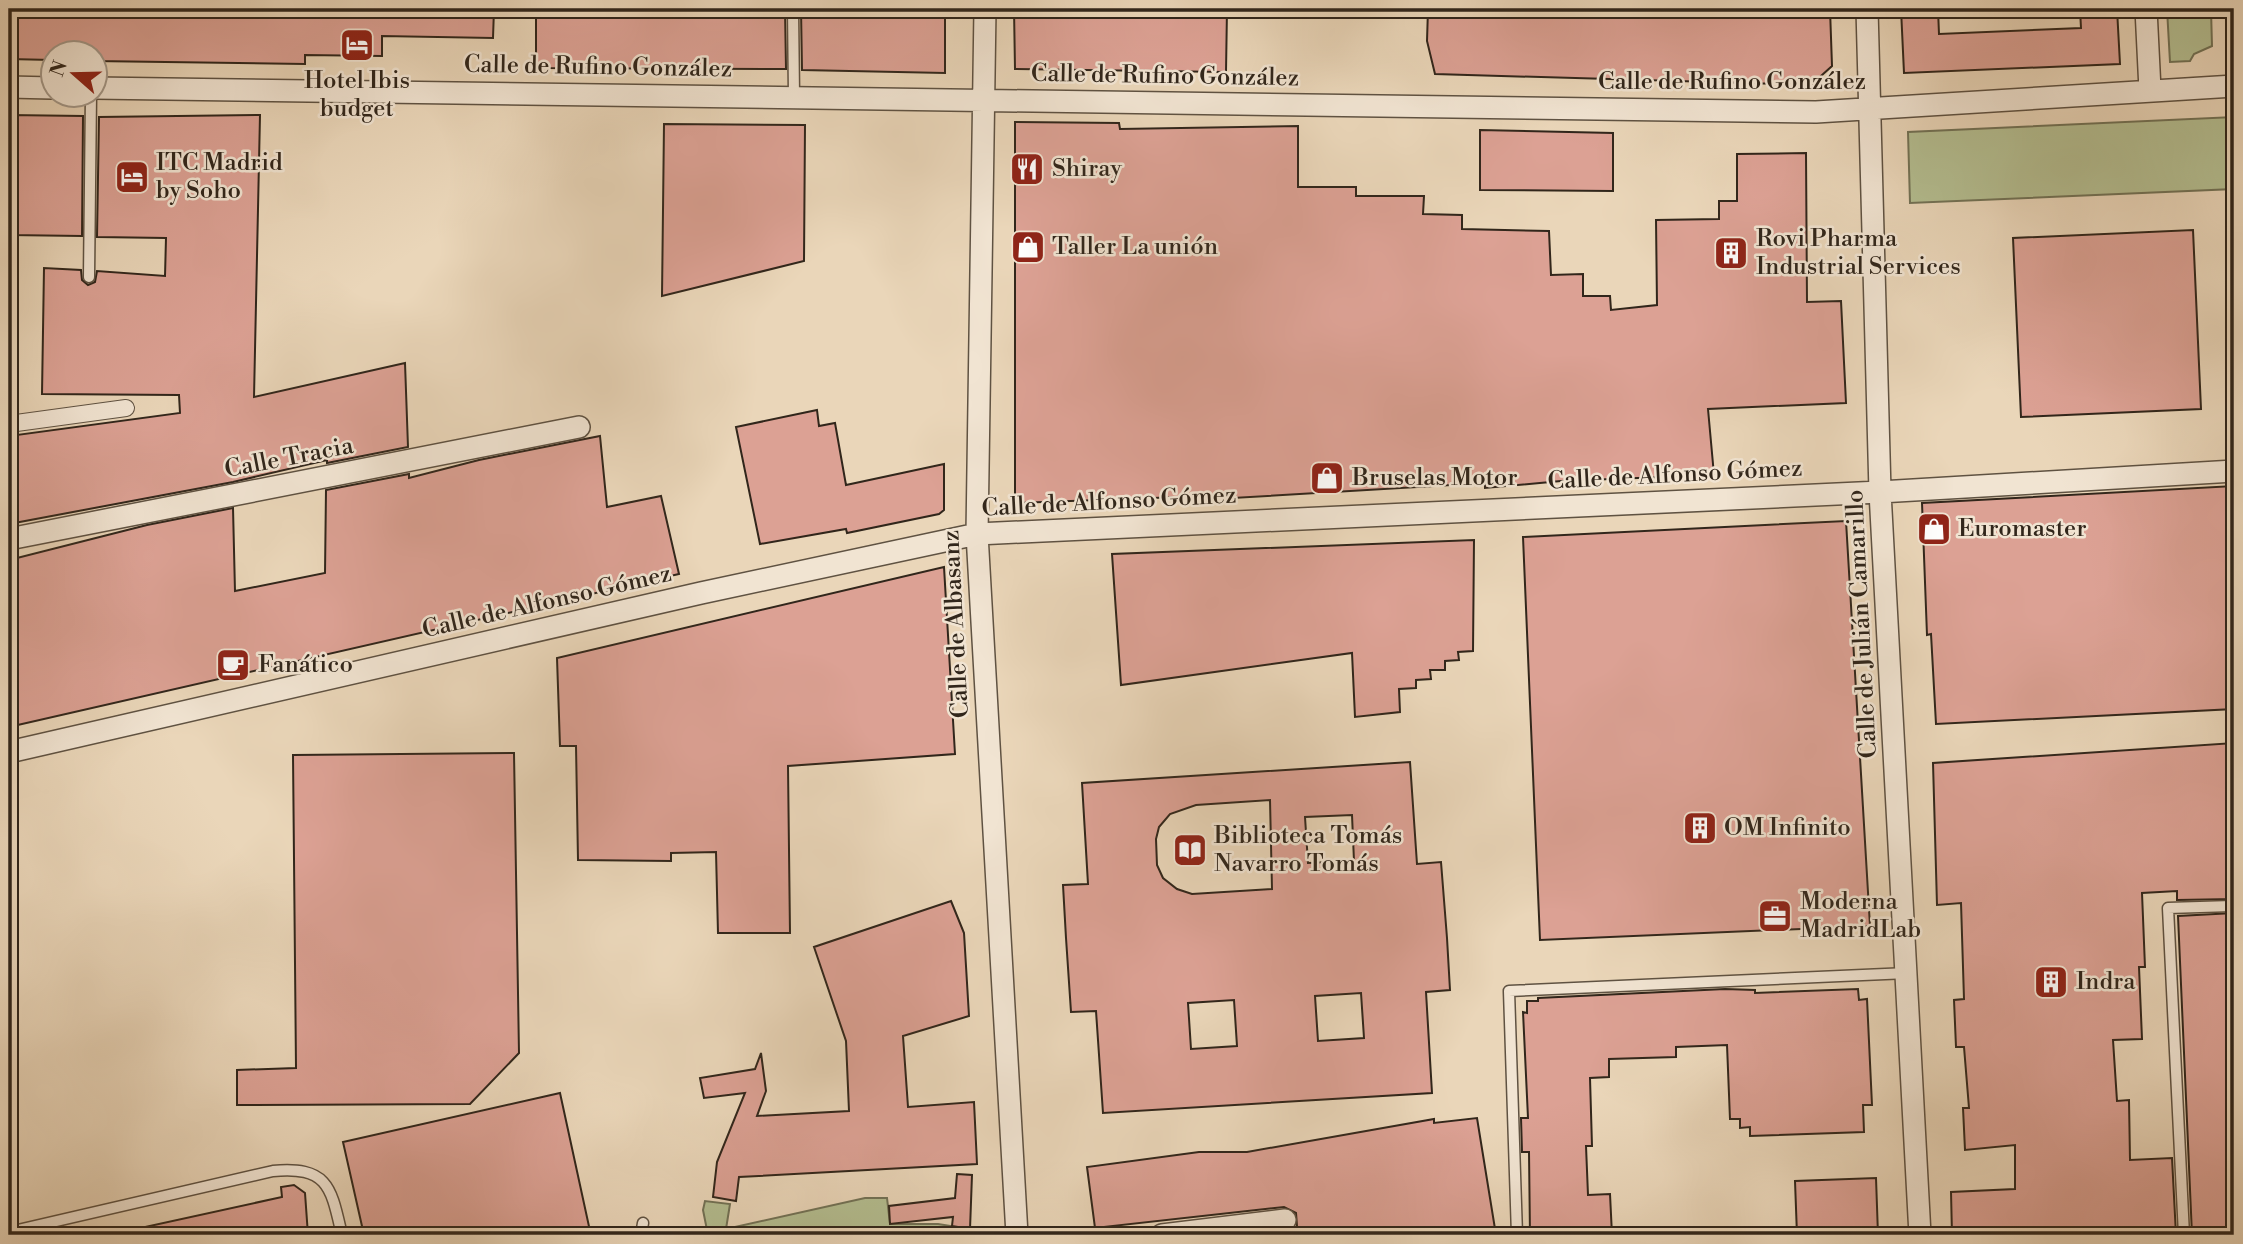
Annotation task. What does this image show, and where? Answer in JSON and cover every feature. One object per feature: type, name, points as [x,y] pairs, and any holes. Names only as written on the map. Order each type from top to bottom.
[{"type":"street","name":"Calle de Albasanz","points":[[985,9],[976,534],[1017,1235]]},
{"type":"street","name":"Calle de Julián Camarillo","points":[[1867,9],[1880,492],[1908,973],[1920,1235]]},
{"type":"street","points":[[2146,9],[2150,90]]},
{"type":"street","name":"Calle de Rufino González","points":[[108,88],[1816,112],[2234,86]]},
{"type":"street","points":[[9,87],[38,88]]},
{"type":"street","points":[[9,424],[126,408]]},
{"type":"street","name":"Calle Tracia","points":[[9,539],[579,427]]},
{"type":"street","name":"Calle de Alfonso Gómez","points":[[9,752],[701,593],[976,534],[1880,492],[2234,471]]},
{"type":"street","points":[[1162,1235],[1285,1220]]},
{"type":"lane","points":[[793,9],[794,96]]},
{"type":"lane","points":[[89,277],[92,108]]},
{"type":"lane","points":[[2183,1235],[2168,908],[2232,906]]},
{"type":"lane","points":[[1517,1235],[1509,991],[1908,973]]},
{"type":"lane","points":[[9,1231],[273,1171],[298,1169],[319,1177],[332,1192],[342,1235]]},
{"type":"lane","points":[[641,1235],[643,1223]]},
{"type":"green space","points":[[2167,9],[2211,9],[2212,46],[2194,54],[2190,61],[2170,62]]},
{"type":"green space","points":[[2234,117],[2234,189],[1910,203],[1908,132]]},
{"type":"green space","points":[[865,1198],[887,1198],[890,1224],[938,1224],[982,1231],[982,1235],[708,1235],[703,1210],[705,1201],[730,1204],[726,1229]]},
{"type":"building","points":[[9,9],[494,9],[493,38],[382,36],[382,56],[305,55],[305,64],[108,61],[108,38],[38,38],[38,60],[9,59]]},
{"type":"building","points":[[536,9],[785,9],[786,69],[536,68]]},
{"type":"building","points":[[801,9],[945,9],[945,73],[802,70]]},
{"type":"building","points":[[1014,9],[1227,9],[1226,72],[1015,69]]},
{"type":"building","points":[[1428,9],[1830,9],[1832,66],[1811,85],[1435,74],[1427,41]]},
{"type":"building","points":[[1901,9],[1938,9],[1939,34],[2081,28],[2080,9],[2117,9],[2120,64],[1904,73]]},
{"type":"building","points":[[9,115],[83,116],[82,236],[9,235]]},
{"type":"building","points":[[260,115],[254,397],[405,363],[408,447],[327,463],[327,460],[233,482],[9,524],[9,436],[180,413],[179,395],[42,394],[44,268],[81,270],[82,280],[88,285],[95,282],[97,271],[165,276],[166,238],[97,237],[99,117]]},
{"type":"building","points":[[1015,122],[1119,123],[1120,129],[1298,126],[1298,187],[1356,187],[1356,196],[1424,196],[1423,214],[1462,215],[1462,229],[1549,231],[1551,275],[1583,274],[1583,296],[1610,296],[1611,310],[1657,305],[1656,220],[1719,219],[1719,201],[1737,201],[1737,154],[1806,153],[1807,302],[1841,301],[1846,403],[1708,409],[1714,475],[1561,481],[1485,488],[1485,483],[1233,498],[1233,495],[1015,503]]},
{"type":"building","points":[[664,124],[805,125],[804,261],[662,296]]},
{"type":"building","points":[[1480,130],[1613,133],[1613,191],[1480,190]]},
{"type":"building","points":[[2193,230],[2201,409],[2021,417],[2013,238]]},
{"type":"building","points":[[817,410],[819,426],[835,423],[846,485],[944,464],[944,510],[939,514],[847,533],[846,529],[760,544],[736,427]]},
{"type":"building","points":[[600,436],[607,507],[661,496],[679,574],[9,727],[9,560],[147,525],[233,508],[235,591],[325,573],[326,490],[409,474],[409,478],[479,460]]},
{"type":"building","points":[[2234,486],[2234,709],[1936,724],[1931,634],[1927,635],[1922,503]]},
{"type":"building","name":"OM Infinito","points":[[1846,521],[1870,926],[1540,940],[1523,537]]},
{"type":"building","points":[[1474,540],[1473,651],[1458,652],[1459,660],[1445,661],[1445,670],[1430,670],[1431,679],[1416,680],[1416,688],[1399,689],[1400,712],[1355,717],[1352,653],[1121,685],[1112,554]]},
{"type":"building","points":[[944,567],[955,754],[788,766],[790,933],[718,933],[716,852],[671,853],[671,861],[578,860],[576,746],[560,746],[557,658]]},
{"type":"building","points":[[2234,743],[2234,899],[2177,900],[2177,891],[2142,893],[2145,967],[2139,967],[2142,1039],[2113,1040],[2117,1101],[2129,1100],[2130,1160],[2172,1158],[2176,1235],[1952,1235],[1951,1192],[2015,1189],[2015,1145],[1965,1150],[1963,1108],[1969,1108],[1964,1047],[1956,1047],[1954,1000],[1964,999],[1961,903],[1937,905],[1933,763]]},
{"type":"building","points":[[514,753],[519,1053],[470,1104],[237,1105],[237,1070],[296,1068],[293,755]]},
{"type":"building","points":[[1410,762],[1417,864],[1441,862],[1447,938],[1450,990],[1426,992],[1432,1093],[1103,1113],[1096,1011],[1071,1012],[1066,938],[1063,885],[1088,884],[1082,783]],"holes":[[[1270,800],[1272,889],[1192,894],[1177,889],[1163,878],[1157,865],[1156,839],[1159,827],[1170,814],[1196,805]],[[1352,815],[1354,861],[1308,863],[1305,817]],[[1361,993],[1364,1038],[1318,1041],[1315,996]],[[1234,1000],[1237,1046],[1191,1049],[1188,1003]]]},
{"type":"building","points":[[951,901],[964,933],[969,1016],[903,1036],[908,1107],[974,1102],[977,1164],[739,1177],[736,1201],[713,1197],[717,1162],[745,1093],[704,1098],[700,1078],[755,1069],[761,1053],[766,1091],[757,1116],[849,1111],[846,1041],[814,947]]},
{"type":"building","points":[[2234,913],[2234,1235],[2192,1235],[2178,916]]},
{"type":"building","points":[[1725,989],[1755,990],[1755,993],[1858,989],[1859,1000],[1867,999],[1872,1105],[1863,1105],[1864,1132],[1750,1136],[1750,1127],[1740,1128],[1740,1119],[1730,1119],[1727,1045],[1676,1047],[1676,1057],[1609,1059],[1609,1077],[1590,1078],[1592,1146],[1586,1146],[1588,1195],[1610,1194],[1612,1235],[1530,1235],[1529,1152],[1522,1152],[1521,1118],[1528,1118],[1523,1012],[1527,1013],[1527,1001],[1538,1001],[1538,998]]},
{"type":"building","points":[[560,1093],[590,1231],[569,1235],[364,1235],[343,1142]]},
{"type":"building","points":[[1477,1118],[1496,1235],[1268,1235],[1287,1233],[1297,1226],[1296,1213],[1284,1207],[1095,1228],[1087,1167],[1199,1152],[1247,1152],[1434,1119],[1434,1123]]},
{"type":"building","points":[[957,1174],[972,1175],[970,1229],[952,1226],[953,1217],[890,1224],[889,1206],[955,1198]]},
{"type":"building","points":[[1876,1178],[1878,1235],[1797,1235],[1795,1181]]},
{"type":"building","points":[[294,1185],[305,1193],[308,1235],[146,1235],[145,1227],[282,1197],[281,1187]]},
{"type":"place","name":"Hotel Ibis budget","points":[[357,45]]},
{"type":"place","name":"Shiray","points":[[1027,169]]},
{"type":"place","name":"ITC Madrid by Soho","points":[[132,177]]},
{"type":"place","name":"Taller La unión","points":[[1028,247]]},
{"type":"place","name":"Rovi Pharma Industrial Services","points":[[1731,253]]},
{"type":"place","name":"Bruselas Motor","points":[[1327,478]]},
{"type":"place","name":"Euromaster","points":[[1934,529]]},
{"type":"place","name":"Fanático","points":[[233,665]]},
{"type":"place","name":"OM Infinito","points":[[1700,828]]},
{"type":"place","name":"Biblioteca Tomás Navarro Tomás","points":[[1190,850]]},
{"type":"place","name":"Moderna MadridLab","points":[[1775,916]]},
{"type":"place","name":"Indra","points":[[2051,982]]}]
